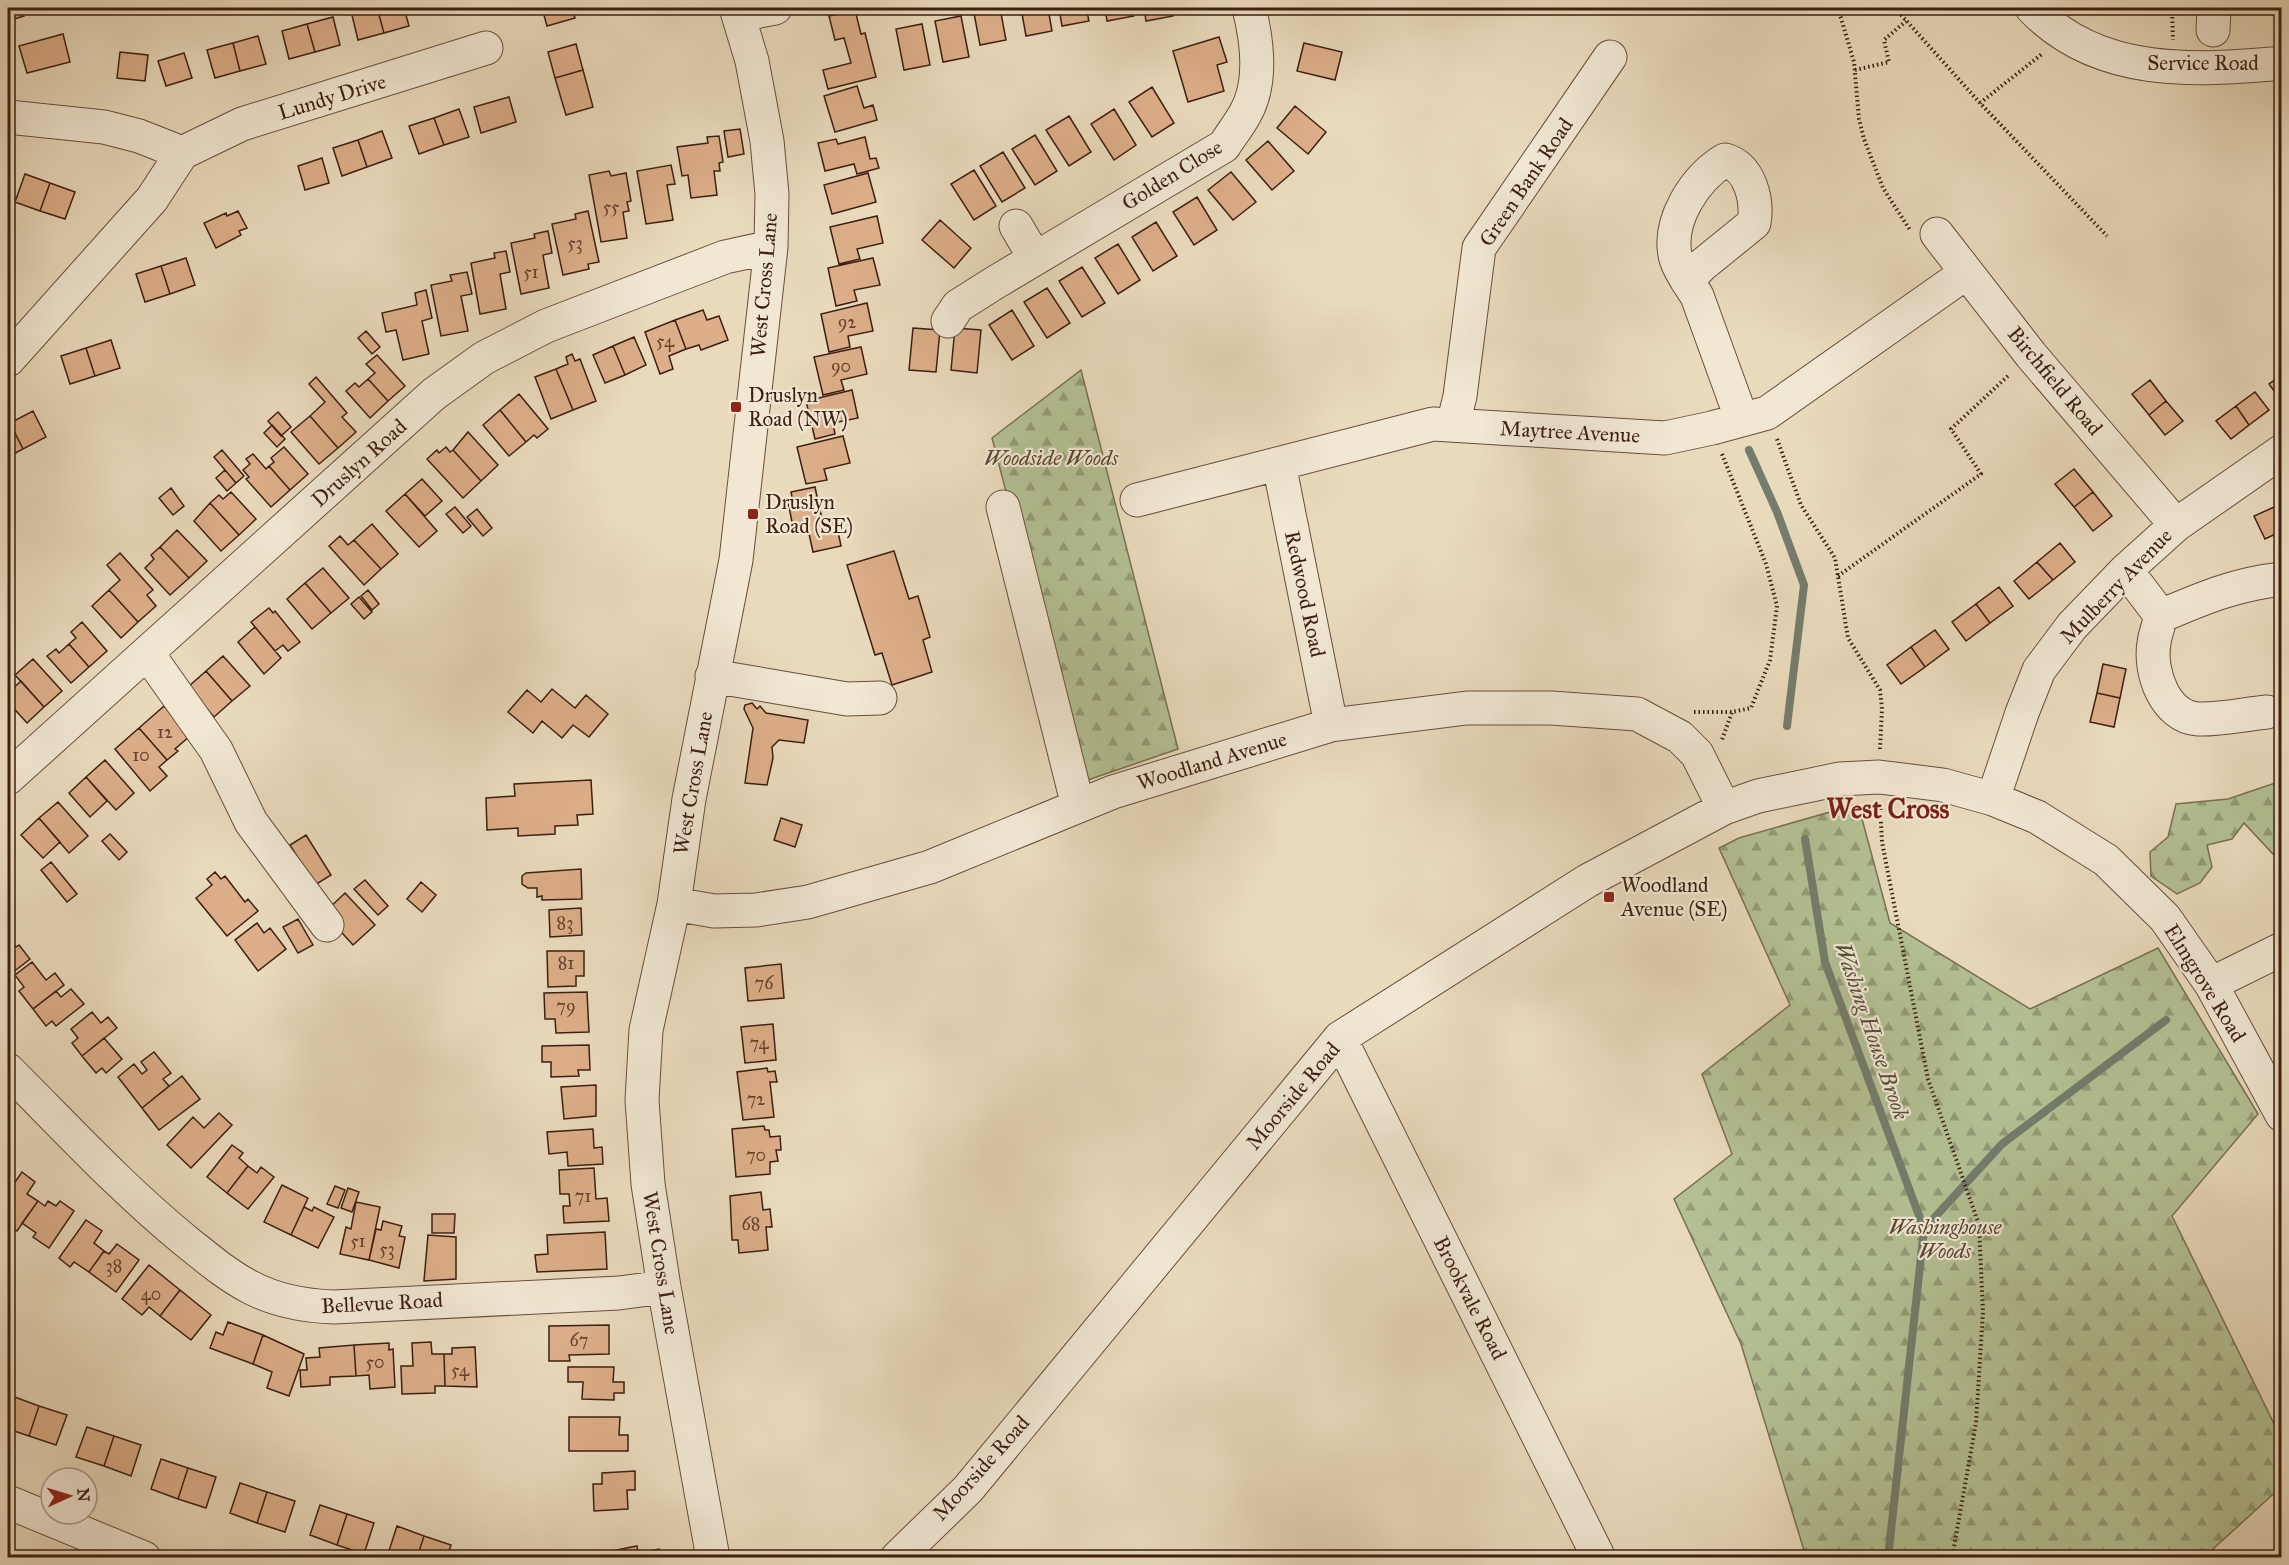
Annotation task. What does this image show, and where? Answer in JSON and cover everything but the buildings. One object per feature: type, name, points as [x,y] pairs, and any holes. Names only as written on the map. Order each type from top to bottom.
[{"type":"street","points":[[738,11],[775,8]]},
{"type":"street","name":"Golden Close","points":[[948,321],[958,306],[1224,146],[1247,112],[1257,75],[1249,8]]},
{"type":"street","name":"Service Road","points":[[2032,8],[2066,35],[2126,62],[2184,68],[2282,63]]},
{"type":"street","name":"West Cross Lane","points":[[713,1557],[664,1287],[648,1184],[642,1100],[646,1030],[674,904],[687,809],[736,560],[771,247],[772,194],[767,141],[752,61],[738,11]]},
{"type":"street","name":"Lundy Drive","points":[[182,153],[242,124],[486,48]]},
{"type":"street","name":"Green Bank Road","points":[[1453,425],[1460,396],[1479,248],[1610,57]]},
{"type":"street","points":[[8,117],[104,126],[139,136],[182,153],[152,199],[8,360]]},
{"type":"street","points":[[1016,226],[1035,258]]},
{"type":"street","name":"Birchfield Road","points":[[1937,234],[2031,355],[2176,525]]},
{"type":"street","name":"Druslyn Road","points":[[8,778],[434,394],[484,358],[546,326],[725,257],[771,247]]},
{"type":"street","name":"Maytree Avenue","points":[[1137,500],[1433,424],[1665,438],[1741,420],[1966,273]]},
{"type":"street","points":[[1688,281],[1697,296],[1741,420]]},
{"type":"street","name":"Mulberry Avenue","points":[[1993,799],[2039,670],[2072,626],[2126,570],[2176,525],[2282,450]]},
{"type":"street","name":"Redwood Road","points":[[1279,464],[1331,725]]},
{"type":"street","points":[[1003,507],[1078,806]]},
{"type":"street","points":[[2126,570],[2161,616]]},
{"type":"street","points":[[2161,616],[2247,582],[2282,579]]},
{"type":"street","points":[[2161,616],[2153,645],[2158,681],[2168,702],[2178,714],[2198,719],[2268,712]]},
{"type":"street","points":[[148,654],[216,750],[251,822],[327,925]]},
{"type":"street","points":[[712,676],[847,699],[880,698]]},
{"type":"street","name":"Woodland Avenue","points":[[674,904],[714,911],[756,910],[808,902],[930,867],[1113,792],[1331,725],[1467,708],[1551,708],[1637,714],[1680,737],[1697,754],[1724,808]]},
{"type":"street","name":"Elmgrove Road","points":[[1879,777],[1943,785],[1993,799],[2037,818],[2106,860],[2165,918],[2211,984],[2282,1116]]},
{"type":"street","name":"Moorside Road","points":[[897,1557],[968,1489],[1340,1038],[1587,881],[1724,808],[1758,796],[1806,784],[1879,777]]},
{"type":"street","points":[[2211,984],[2282,949]]},
{"type":"street","name":"Brookvale Road","points":[[1340,1038],[1599,1557]]},
{"type":"street","name":"Bellevue Road","points":[[8,1070],[155,1216],[222,1270],[250,1288],[277,1299],[306,1306],[334,1307],[619,1293],[664,1287]]},
{"type":"street","points":[[8,1502],[144,1557]]},
{"type":"path","points":[[1838,8],[1855,70],[1859,119],[1872,165],[1883,188],[1920,246],[1937,234]]},
{"type":"path","points":[[1895,8],[1980,103],[2107,236]]},
{"type":"path","points":[[1855,70],[1889,62],[1884,40],[1906,21]]},
{"type":"path","points":[[1980,103],[2066,35]]},
{"type":"path","points":[[1838,576],[1981,474],[1951,429],[2031,355]]},
{"type":"path","points":[[1741,420],[1835,558],[1848,638],[1880,690],[1882,710],[1879,777],[1882,842],[1926,1068],[1979,1225],[1983,1312],[1976,1423],[1952,1557]]},
{"type":"path","points":[[1704,765],[1715,759],[1732,712],[1751,708],[1770,660],[1777,606],[1766,564],[1741,506],[1741,420]]},
{"type":"green space","name":"Woodside Woods","points":[[1081,370],[1178,749],[1082,782],[992,438]]},
{"type":"green space","points":[[2281,781],[2281,851],[2273,854],[2244,823],[2232,839],[2207,845],[2212,867],[2200,883],[2177,894],[2151,876],[2150,852],[2168,837],[2176,804],[2228,799]]},
{"type":"green space","name":"Washinghouse Woods","points":[[1858,804],[1890,923],[2030,1009],[2158,948],[2258,1114],[2172,1216],[2281,1438],[2281,1487],[2213,1549],[2209,1557],[1806,1557],[1741,1344],[1674,1199],[1732,1154],[1702,1074],[1790,1005],[1719,848],[1739,838]]},
{"type":"waterway","name":"Washing House Brook","points":[[1749,450],[1777,512],[1804,585],[1787,726]]},
{"type":"waterway","name":"Washing House Brook","points":[[1805,839],[1825,962],[1924,1229],[1888,1558]]},
{"type":"waterway","name":"Washing House Brook","points":[[1924,1229],[2002,1144],[2166,1020]]},
{"type":"place","name":"Druslyn Road (NW)","points":[[736,407]]},
{"type":"place","name":"Druslyn Road (SE)","points":[[753,514]]},
{"type":"place","name":"Woodland Avenue (SE)","points":[[1609,897]]},
{"type":"district","name":"West Cross","points":[[1888,808]]}]
